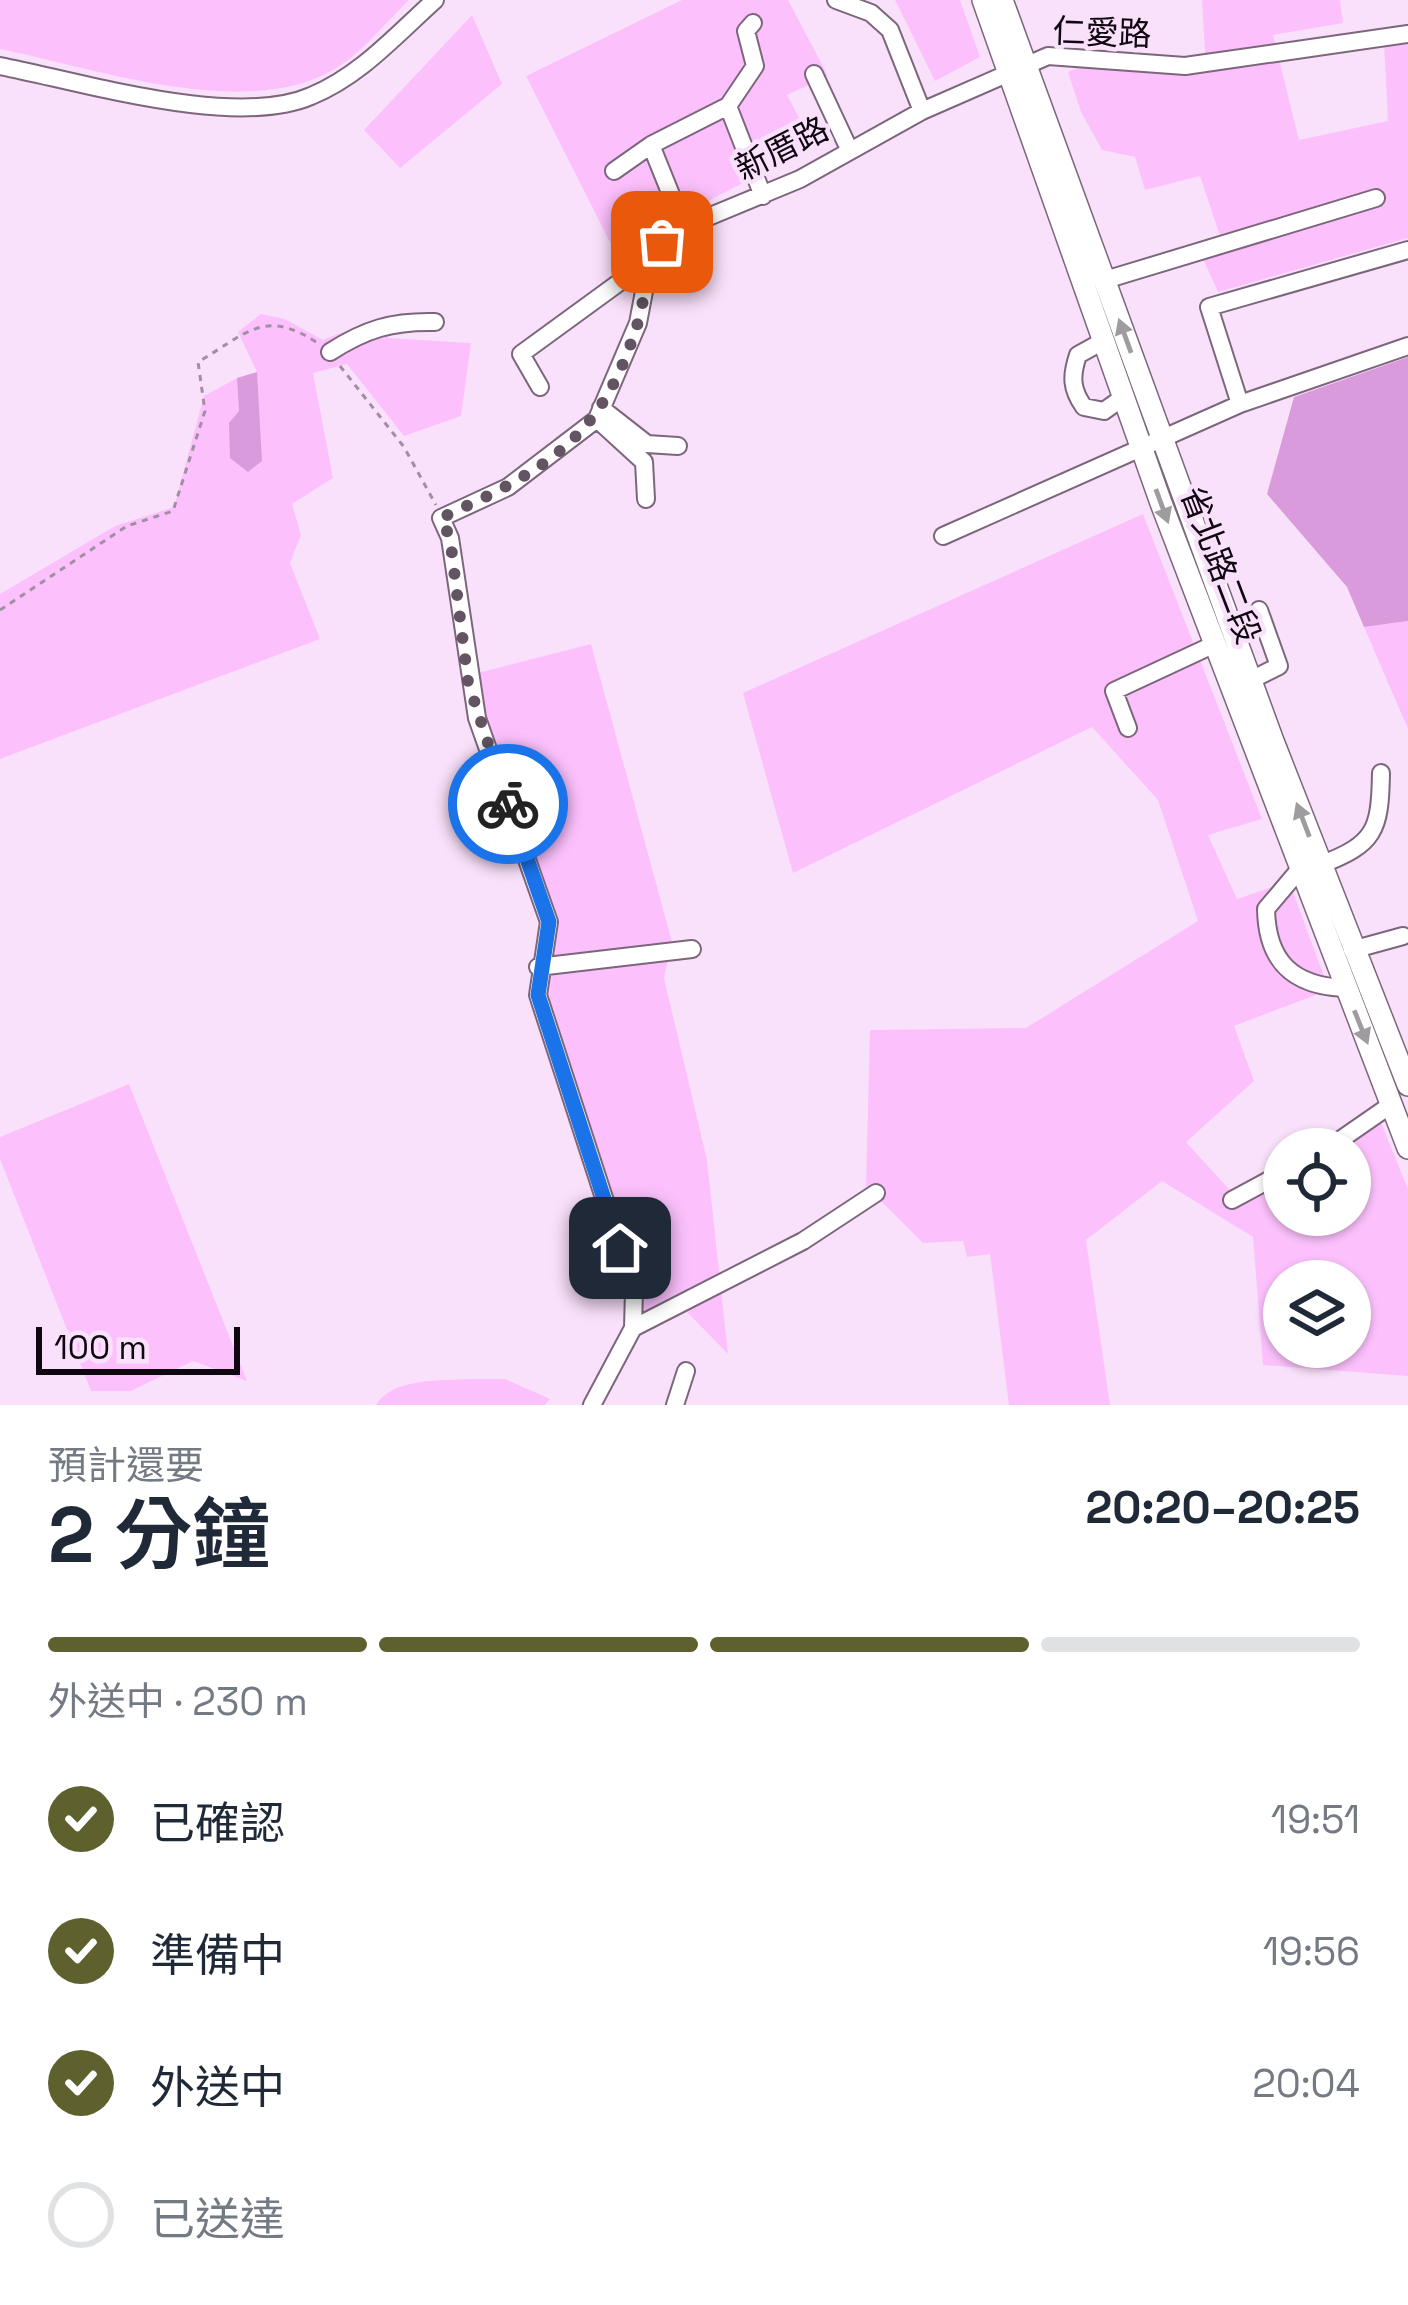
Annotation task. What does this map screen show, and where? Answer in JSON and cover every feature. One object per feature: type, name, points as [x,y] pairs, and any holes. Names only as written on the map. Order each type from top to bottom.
[{"type":"main road","name":"省北路二段","points":[[983,0],[1018,69],[1105,280],[1215,644],[1309,868],[1352,950],[1408,1085]]},
{"type":"main road","name":"省北路二段","points":[[1002,0],[1018,69],[1105,340],[1125,396],[1152,441],[1251,680],[1345,988],[1408,1148]]},
{"type":"street","points":[[0,66],[219,108],[272,105],[309,98],[359,69],[435,0]]},
{"type":"street","points":[[836,0],[871,14],[890,29],[922,111]]},
{"type":"street","points":[[614,171],[651,145],[728,106],[755,66],[746,31],[753,23]]},
{"type":"street","name":"仁愛路","points":[[1018,69],[1048,56],[1077,55],[1185,66],[1408,34]]},
{"type":"street","name":"新厝路","points":[[539,388],[520,354],[650,260],[662,242],[684,227],[763,196],[922,111],[1018,69]]},
{"type":"street","points":[[814,74],[849,149]]},
{"type":"street","points":[[728,106],[763,196]]},
{"type":"street","points":[[651,145],[684,227]]},
{"type":"street","points":[[1105,280],[1376,198]]},
{"type":"street","points":[[1240,404],[1209,307],[1408,250]]},
{"type":"street","points":[[592,1405],[633,1328],[634,1290],[538,995],[538,967],[549,922],[477,718],[450,538],[441,518],[508,487],[599,413],[638,322],[650,260]]},
{"type":"street","points":[[330,352],[361,332],[394,321],[435,322]]},
{"type":"street","points":[[1105,340],[1078,355],[1072,374],[1075,394],[1084,407],[1104,411],[1125,396]]},
{"type":"street","points":[[943,536],[1240,404],[1408,346]]},
{"type":"street","points":[[599,413],[647,444],[678,446]]},
{"type":"street","points":[[599,413],[644,462],[646,499]]},
{"type":"street","points":[[1251,680],[1279,666],[1259,610]]},
{"type":"street","points":[[1128,728],[1114,692],[1215,644]]},
{"type":"street","points":[[1345,988],[1322,987],[1290,973],[1267,940],[1267,909],[1309,868],[1361,849],[1380,816],[1381,772]]},
{"type":"street","points":[[1352,950],[1402,936]]},
{"type":"street","points":[[538,967],[692,949]]},
{"type":"street","points":[[1357,1128],[1392,1104]]},
{"type":"street","points":[[1232,1200],[1263,1183]]},
{"type":"street","points":[[633,1328],[803,1241],[876,1193]]},
{"type":"street","points":[[675,1405],[686,1370]]},
{"type":"path","points":[[0,610],[127,526],[173,511],[205,411],[198,362],[263,324],[290,325],[330,352],[404,447],[441,518]]},
{"type":"shaded area","points":[[0,0],[409,0],[335,69],[299,84],[215,91],[124,78],[0,49]]},
{"type":"shaded area","points":[[682,0],[788,0],[828,76],[787,95],[814,146],[614,250],[526,76]]},
{"type":"shaded area","points":[[895,0],[960,0],[980,57],[935,81]]},
{"type":"shaded area","points":[[1202,0],[1340,0],[1343,23],[1273,35],[1299,140],[1388,121],[1384,43],[1408,39],[1408,238],[1218,292],[1200,252],[1220,236],[1200,176],[1145,190],[1135,157],[1102,150],[1081,112],[1068,72],[1090,63],[1206,67]]},
{"type":"shaded area","points":[[472,15],[502,84],[400,168],[364,130]]},
{"type":"shaded area","points":[[261,314],[285,319],[323,340],[373,320],[389,338],[471,343],[461,416],[404,436],[347,364],[313,373],[333,478],[292,504],[301,535],[290,563],[320,639],[0,759],[0,594],[115,526],[174,507],[204,396],[237,378],[239,411],[230,458],[257,372],[238,332]]},
{"type":"shaded area","points":[[1408,357],[1408,621],[1364,627],[1347,587],[1267,494],[1294,397]]},
{"type":"shaded area","points":[[257,372],[262,461],[248,472],[230,458],[229,423],[239,411],[237,378]]},
{"type":"shaded area","points":[[1143,514],[1262,819],[1208,835],[1237,899],[1289,881],[1329,990],[1234,1026],[1254,1081],[1186,1142],[1238,1199],[1263,1184],[1263,1236],[1371,1236],[1371,1128],[1353,1128],[1377,1113],[1408,1189],[1408,1376],[1303,1368],[1371,1368],[1371,1260],[1263,1260],[1263,1365],[1253,1237],[1162,1181],[1086,1240],[1110,1405],[1009,1405],[990,1254],[967,1257],[963,1241],[923,1243],[866,1186],[870,1030],[1026,1028],[1198,921],[1158,800],[1092,727],[793,873],[743,693]]},
{"type":"shaded area","points":[[1408,621],[1408,729],[1364,627]]},
{"type":"shaded area","points":[[591,644],[672,942],[664,978],[707,1160],[728,1354],[688,1313],[690,1297],[625,1325],[635,1307],[539,984],[549,930],[470,675]]},
{"type":"shaded area","points":[[129,1084],[247,1381],[193,1361],[131,1391],[91,1391],[0,1159],[0,1137]]},
{"type":"shaded area","points":[[505,1379],[550,1399],[545,1405],[376,1405],[406,1385]]},
{"type":"way so far","points":[[508,804],[468,682],[450,538],[441,518],[508,487],[582,435],[597,419],[638,322],[650,260],[662,242]]},
{"type":"route","points":[[508,804],[549,922],[538,967],[538,995],[620,1248]]}]
